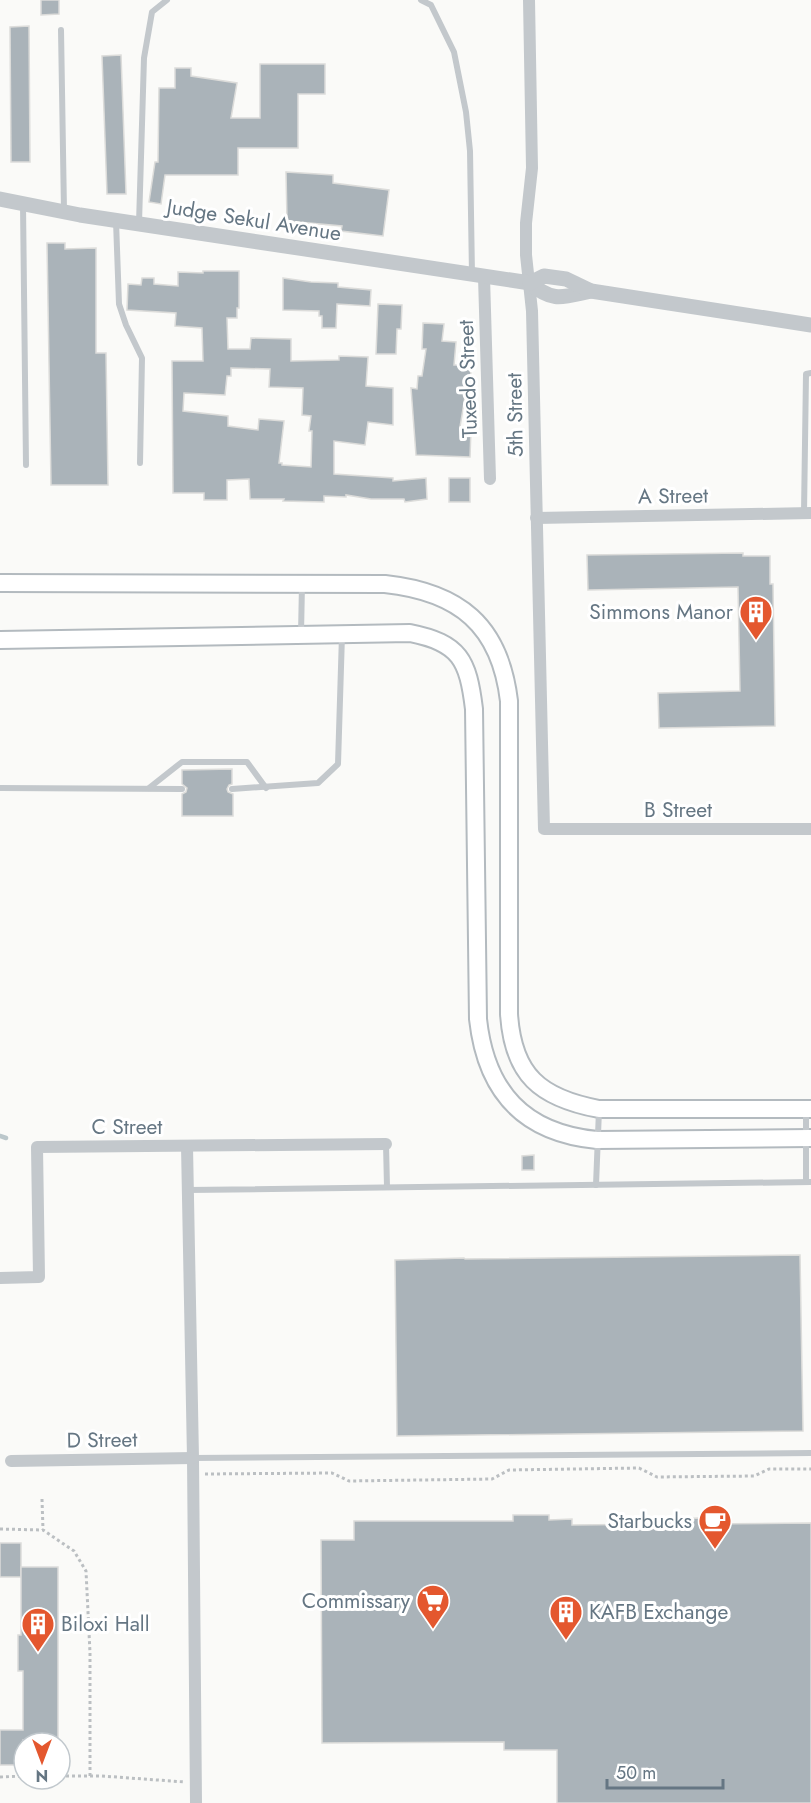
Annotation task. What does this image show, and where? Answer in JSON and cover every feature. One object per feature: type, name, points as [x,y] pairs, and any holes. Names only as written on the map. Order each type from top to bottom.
[{"type":"main road","points":[[0,583],[385,584],[431,593],[453,603],[485,632],[496,649],[506,681],[509,701],[510,1032],[515,1052],[524,1068],[543,1089],[558,1098],[599,1109],[808,1109]]},
{"type":"main road","points":[[0,640],[410,633],[430,637],[449,646],[460,657],[472,689],[478,1019],[486,1063],[497,1084],[526,1116],[546,1128],[574,1138],[597,1140],[809,1138]]},
{"type":"street","name":"5th Street","points":[[529,0],[532,168],[526,223],[526,255],[533,323],[544,830]]},
{"type":"street","name":"Judge Sekul Avenue","points":[[0,200],[139,224],[478,276],[530,283],[544,276],[566,279],[591,291],[682,307],[811,325]]},
{"type":"street","name":"Tuxedo Street","points":[[478,276],[490,479]]},
{"type":"street","name":"A Street","points":[[536,518],[808,513]]},
{"type":"street","name":"B Street","points":[[544,830],[811,829]]},
{"type":"street","name":"C Street","points":[[0,1278],[39,1277],[37,1147],[386,1144]]},
{"type":"street","points":[[187,1146],[196,1803]]},
{"type":"street","name":"D Street","points":[[12,1461],[193,1458]]},
{"type":"lane","points":[[139,224],[144,58],[152,12],[167,0]]},
{"type":"lane","points":[[421,0],[430,5],[454,52],[466,112],[478,276]]},
{"type":"lane","points":[[61,30],[64,212]]},
{"type":"lane","points":[[23,204],[26,465]]},
{"type":"lane","points":[[116,220],[119,304],[142,358],[140,463]]},
{"type":"lane","points":[[808,513],[806,374],[811,373]]},
{"type":"lane","points":[[301,634],[302,584]]},
{"type":"lane","points":[[232,789],[318,783],[338,764],[342,634]]},
{"type":"lane","points":[[148,789],[182,762],[247,762],[266,788]]},
{"type":"lane","points":[[0,788],[182,789]]},
{"type":"lane","points":[[596,1185],[599,1109]]},
{"type":"lane","points":[[188,1190],[809,1182],[808,1109]]},
{"type":"lane","points":[[386,1144],[387,1187]]},
{"type":"lane","points":[[193,1458],[811,1453]]},
{"type":"path","points":[[193,1474],[332,1473],[349,1481],[492,1479],[509,1470],[639,1468],[657,1477],[668,1477],[754,1476],[769,1469],[811,1469]]},
{"type":"path","points":[[42,1499],[44,1530]]},
{"type":"path","points":[[0,1529],[44,1530],[74,1551],[86,1571],[90,1653],[90,1776]]},
{"type":"path","points":[[72,1776],[195,1783]]},
{"type":"building","points":[[41,0],[59,0],[59,14],[41,15]]},
{"type":"building","points":[[29,26],[30,162],[11,162],[10,27]]},
{"type":"building","points":[[121,55],[126,194],[107,194],[102,56]]},
{"type":"building","points":[[260,64],[325,64],[325,94],[298,94],[298,148],[238,148],[238,175],[165,175],[161,204],[149,202],[155,162],[158,162],[159,88],[175,88],[175,68],[191,68],[191,76],[237,83],[231,118],[260,118]]},
{"type":"building","points":[[286,172],[333,175],[333,183],[389,190],[383,236],[341,231],[342,226],[287,221]]},
{"type":"building","points":[[47,243],[65,243],[65,249],[96,248],[96,353],[106,353],[108,485],[51,485]]},
{"type":"building","points":[[203,271],[239,271],[237,318],[227,318],[228,349],[250,349],[251,338],[291,339],[291,361],[339,360],[339,356],[368,357],[366,386],[393,388],[393,425],[368,422],[365,445],[334,441],[334,474],[393,478],[393,481],[426,478],[427,499],[405,502],[404,499],[371,499],[346,495],[346,497],[324,496],[324,502],[250,499],[249,479],[227,480],[227,500],[204,500],[204,493],[173,493],[172,361],[203,361],[202,328],[175,326],[176,313],[127,310],[128,284],[141,285],[142,278],[154,278],[154,284],[178,286],[178,272],[203,273]],"holes":[[[231,368],[270,369],[269,387],[303,388],[302,415],[311,416],[309,431],[312,431],[311,467],[279,463],[284,421],[259,419],[258,430],[228,426],[228,416],[183,411],[184,393],[225,395],[227,376],[231,376]]]},
{"type":"building","points":[[283,278],[338,283],[338,287],[371,290],[370,306],[337,304],[336,328],[322,328],[322,316],[319,316],[319,311],[283,310]]},
{"type":"building","points":[[378,304],[402,305],[401,329],[397,329],[396,354],[376,354]]},
{"type":"building","points":[[423,323],[444,324],[442,341],[456,342],[454,365],[471,365],[470,391],[466,391],[460,427],[471,429],[470,457],[416,455],[411,388],[417,389],[418,376],[422,376],[426,349],[422,349]]},
{"type":"building","points":[[449,478],[470,478],[470,502],[449,502]]},
{"type":"building","name":"Simmons Manor","points":[[743,553],[743,556],[770,556],[770,584],[773,584],[775,726],[659,728],[658,693],[740,691],[738,587],[588,590],[587,555]]},
{"type":"building","points":[[232,769],[232,784],[227,789],[233,794],[233,816],[182,816],[182,794],[187,788],[182,784],[182,770]]},
{"type":"building","points":[[534,1155],[534,1170],[522,1170],[522,1156]]},
{"type":"building","points":[[800,1255],[803,1431],[397,1436],[395,1260]]},
{"type":"building","name":"KAFB Exchange","points":[[513,1515],[549,1515],[549,1520],[572,1519],[572,1525],[669,1524],[669,1519],[701,1518],[701,1524],[811,1523],[811,1803],[557,1803],[557,1750],[504,1750],[504,1742],[322,1743],[321,1540],[354,1540],[354,1521],[513,1521]]},
{"type":"building","points":[[0,1543],[21,1543],[21,1577],[0,1577]]},
{"type":"building","name":"Biloxi Hall","points":[[21,1567],[58,1567],[58,1731],[12,1731],[12,1765],[0,1765],[0,1730],[23,1730],[23,1671],[18,1671],[18,1635],[21,1635]]},
{"type":"waterway","points":[[0,1136],[6,1138]]},
{"type":"place","name":"Simmons Manor","points":[[756,641]]},
{"type":"place","name":"Starbucks","points":[[715,1550]]},
{"type":"place","name":"Commissary","points":[[433,1630]]},
{"type":"place","name":"KAFB Exchange","points":[[566,1641]]},
{"type":"place","name":"Biloxi Hall","points":[[38,1653]]}]
